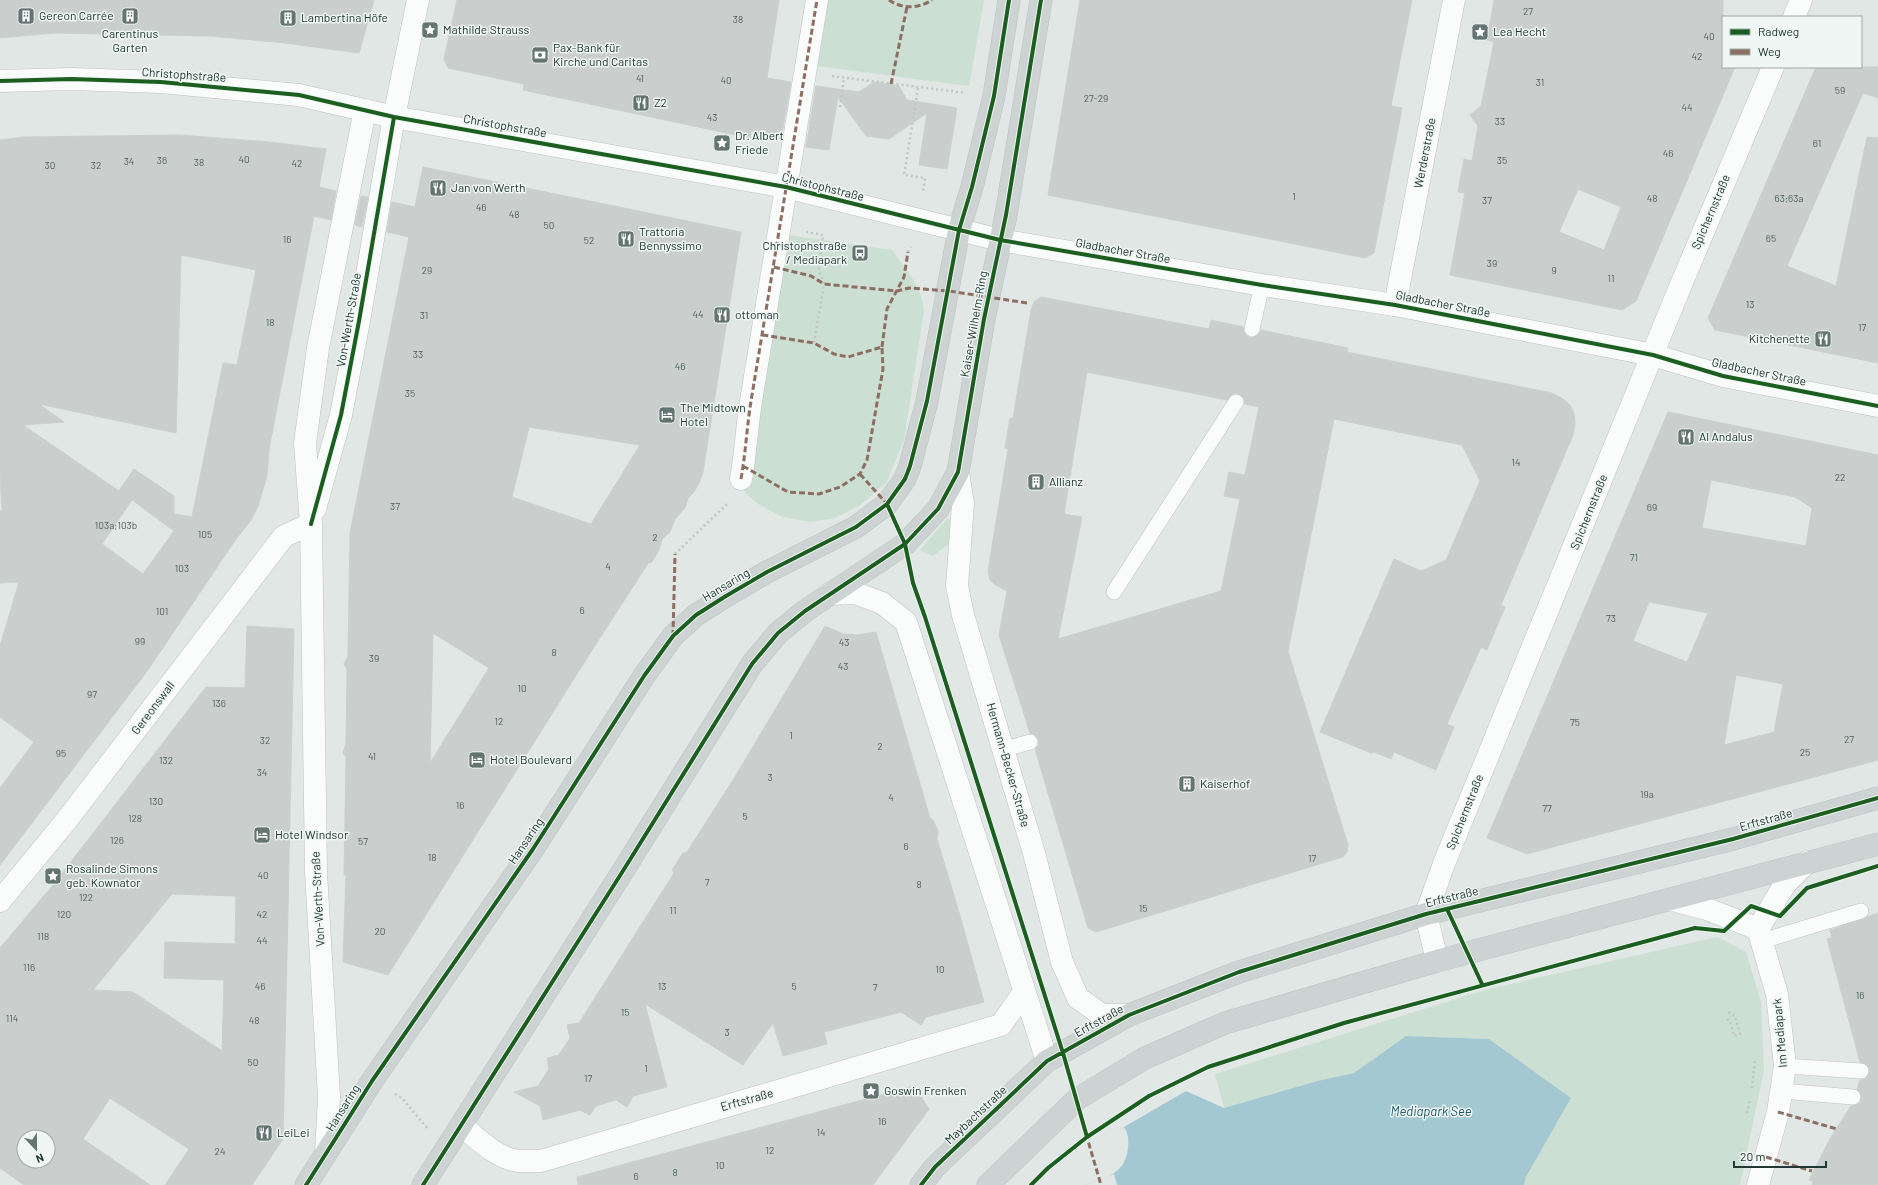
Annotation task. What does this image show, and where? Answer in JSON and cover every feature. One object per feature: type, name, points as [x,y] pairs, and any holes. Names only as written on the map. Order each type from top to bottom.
[{"type":"main road","points":[[959,230],[972,187],[994,96],[1009,0]]},
{"type":"main road","name":"Kaiser-Wilhelm-Ring","points":[[828,594],[905,544],[938,509],[958,472],[984,319],[1006,215],[1041,0]]},
{"type":"main road","name":"Hansaring","points":[[306,1185],[372,1081],[533,849],[644,676],[672,636],[702,611],[767,572],[856,527],[886,504],[905,479],[910,466],[927,401],[949,291],[959,230]]},
{"type":"main road","points":[[423,1185],[462,1126],[752,664],[778,633],[828,594]]},
{"type":"main road","name":"Erftstraße","points":[[1048,1061],[1129,1015],[1239,972],[1426,914],[1733,839],[1878,798]]},
{"type":"main road","points":[[988,1185],[1077,1099],[1145,1058],[1225,1023],[1437,961],[1673,900],[1807,862],[1878,844]]},
{"type":"main road","name":"Maybachstraße","points":[[921,1185],[935,1167],[1048,1061]]},
{"type":"street","name":"Von-Werth-Straße","points":[[311,524],[341,416],[394,117],[418,0]]},
{"type":"street","points":[[741,479],[752,396],[817,0]]},
{"type":"street","name":"Werderstraße","points":[[1395,305],[1454,0]]},
{"type":"street","points":[[1794,16],[1801,0]]},
{"type":"street","name":"Spichernstraße","points":[[1426,914],[1448,854],[1773,68]]},
{"type":"street","name":"Christophstraße","points":[[0,81],[71,79],[161,82],[299,95],[394,117],[786,187],[1000,240]]},
{"type":"street","name":"Von-Werth-Straße","points":[[326,1153],[329,1097],[316,872],[311,524],[305,443],[318,348],[365,110]]},
{"type":"street","name":"Gladbacher Straße","points":[[1000,240],[1262,285],[1395,305],[1653,355],[1723,376],[1878,406]]},
{"type":"street","name":"Hermann-Becker-Straße","points":[[958,472],[963,504],[957,586],[962,615],[992,710],[1002,750],[1034,853],[1062,962],[1078,998],[1102,1015],[1129,1015]]},
{"type":"street","name":"Gereonswall","points":[[0,900],[66,821],[284,536],[311,524]]},
{"type":"street","points":[[828,594],[855,593],[882,603],[906,622],[1024,992],[1048,1061]]},
{"type":"street","points":[[1673,900],[1707,909],[1760,935],[1785,884],[1807,862]]},
{"type":"street","points":[[1426,914],[1437,961]]},
{"type":"street","name":"Im Mediapark","points":[[1758,1185],[1778,1112],[1785,1066],[1777,994],[1760,935]]},
{"type":"street","name":"Erftstraße","points":[[462,1126],[499,1154],[517,1161],[541,1161],[1001,1024],[1024,992]]},
{"type":"lane","points":[[1252,329],[1262,285]]},
{"type":"lane","points":[[1114,592],[1236,402]]},
{"type":"lane","points":[[1002,750],[1030,742]]},
{"type":"lane","points":[[1760,935],[1861,911]]},
{"type":"lane","points":[[1785,1066],[1861,1071]]},
{"type":"lane","points":[[1782,1091],[1853,1097]]},
{"type":"path","points":[[805,74],[844,77],[918,88],[994,96]]},
{"type":"path","points":[[840,107],[844,77]]},
{"type":"path","points":[[918,88],[904,175],[925,178],[920,220]]},
{"type":"path","points":[[780,227],[823,235],[819,270],[824,284],[814,343]]},
{"type":"path","points":[[675,554],[702,527],[727,506],[730,501]]},
{"type":"path","points":[[905,544],[913,582],[918,596]]},
{"type":"path","points":[[1727,1019],[1730,1021],[1734,1036],[1740,1034],[1735,1016],[1728,1012]]},
{"type":"path","points":[[1747,1117],[1755,1055]]},
{"type":"path","points":[[372,1081],[402,1098],[446,1151]]},
{"type":"green space","points":[[828,0],[984,0],[969,86],[817,66]]},
{"type":"green space","points":[[788,235],[892,250],[916,285],[920,293],[924,310],[904,440],[886,483],[859,506],[834,518],[810,522],[783,517],[758,504],[743,490]]},
{"type":"green space","points":[[948,518],[954,526],[951,542],[933,556],[920,550]]},
{"type":"green space","points":[[1717,937],[1746,952],[1761,1002],[1764,1070],[1740,1185],[1524,1185],[1526,1177],[1571,1098],[1489,1039],[1406,1036],[1354,1073],[1317,1081],[1224,1108],[1215,1074],[1485,990]]},
{"type":"water","name":"Mediapark See","points":[[1406,1036],[1489,1039],[1571,1098],[1526,1177],[1524,1185],[1085,1185],[1108,1177],[1119,1169],[1124,1163],[1128,1142],[1124,1127],[1186,1091],[1224,1108],[1317,1081],[1354,1073]]},
{"type":"pier","points":[[1114,1174],[1117,1185],[1085,1185],[1099,1180]]},
{"type":"building","points":[[0,0],[374,0],[359,53],[285,43],[209,36],[54,33],[0,38]]},
{"type":"building","points":[[457,0],[779,0],[767,78],[791,82],[781,139],[751,131],[750,138],[523,90],[524,84],[448,68],[444,59]]},
{"type":"building","points":[[1080,0],[1412,0],[1391,106],[1402,108],[1374,253],[1365,258],[1048,195]]},
{"type":"building","points":[[1494,0],[1723,0],[1722,68],[1735,68],[1636,301],[1622,310],[1450,275],[1465,193],[1458,192],[1464,159],[1472,161],[1478,126],[1470,115],[1481,106],[1494,42],[1487,40]],"holes":[[[1578,189],[1621,207],[1604,250],[1559,232]]]},
{"type":"building","points":[[1878,67],[1878,98],[1863,93],[1787,266],[1836,286],[1867,137],[1878,138],[1878,363],[1715,330],[1708,318],[1816,68]]},
{"type":"building","points":[[874,82],[899,86],[907,100],[957,108],[947,169],[919,165],[927,113],[889,139],[866,136],[838,97],[829,150],[806,147],[816,86],[859,92]]},
{"type":"building","points":[[180,135],[270,142],[326,149],[319,187],[336,191],[331,220],[314,216],[269,449],[267,476],[258,506],[251,520],[236,539],[148,670],[0,865],[0,788],[34,742],[0,717],[0,646],[19,582],[0,583],[0,511],[2,511],[0,471],[0,140],[23,137]],"holes":[[[181,255],[256,270],[237,365],[223,363],[192,517],[174,514],[174,496],[134,469],[119,491],[132,500],[23,425],[64,422],[39,404],[176,433]],[[132,500],[174,531],[143,574],[102,544]]]},
{"type":"building","points":[[423,167],[741,232],[703,472],[699,483],[694,492],[688,498],[685,508],[675,519],[670,532],[662,539],[659,550],[651,563],[649,562],[594,647],[388,975],[343,962],[346,875],[344,875],[346,757],[343,753],[346,744],[347,670],[344,663],[348,657],[350,533],[409,237],[387,232],[392,202],[415,207]],"holes":[[[529,427],[640,445],[591,524],[512,497]],[[433,633],[489,668],[430,763]]]},
{"type":"building","points":[[361,196],[368,197],[362,227],[355,225]]},
{"type":"building","points":[[1041,297],[1209,329],[1211,320],[1243,327],[1246,335],[1250,338],[1258,335],[1261,330],[1348,348],[1347,352],[1552,393],[1570,405],[1574,414],[1575,424],[1573,435],[1501,605],[1505,607],[1487,650],[1481,647],[1447,724],[1454,727],[1436,770],[1394,752],[1391,759],[1374,752],[1371,753],[1320,732],[1394,559],[1421,571],[1446,560],[1480,481],[1462,445],[1334,419],[1288,651],[1348,845],[1347,852],[1343,857],[1096,932],[1088,928],[1035,749],[1039,745],[1038,739],[1036,735],[1030,733],[999,635],[1007,591],[990,580],[988,571],[1008,449],[1005,448],[1010,418],[1013,418],[1031,310],[1034,302]],"holes":[[[1087,372],[1227,400],[1232,394],[1237,393],[1244,398],[1245,404],[1259,407],[1245,475],[1229,472],[1224,496],[1240,499],[1221,591],[1058,639],[1082,517],[1064,514]]]},
{"type":"building","points":[[1668,412],[1878,455],[1878,760],[1527,854],[1487,838]],"holes":[[[1711,480],[1795,497],[1812,508],[1806,546],[1702,528]],[[1649,602],[1708,613],[1687,662],[1633,641]],[[1736,675],[1783,684],[1774,732],[1724,745]]]},
{"type":"building","points":[[247,626],[294,629],[283,1139],[252,1185],[165,1185],[189,1149],[110,1098],[83,1139],[150,1185],[24,1185],[0,1168],[0,948],[53,885],[206,687],[245,688]],"holes":[[[172,894],[236,896],[235,944],[165,942],[164,978],[224,980],[222,1051],[133,992],[93,990]]]},
{"type":"building","points":[[825,626],[843,634],[857,635],[876,632],[930,818],[933,820],[938,831],[937,839],[984,1002],[926,1017],[921,1025],[901,1012],[824,1032],[827,1044],[783,1056],[773,1023],[743,1065],[645,1004],[667,1087],[633,1096],[627,1107],[616,1100],[596,1106],[590,1115],[580,1110],[543,1120],[540,1106],[514,1092],[538,1086],[549,1069],[547,1058],[559,1055],[570,1038],[567,1025],[579,1023],[674,873],[672,870],[683,853],[687,852],[733,780]]},
{"type":"building","points":[[1878,913],[1878,1185],[1812,1185],[1813,1181],[1809,1180],[1831,1137],[1851,1106],[1861,1102],[1861,1094],[1857,1089],[1860,1080],[1865,1079],[1870,1071],[1866,1064],[1860,1062],[1827,939],[1832,938],[1830,930]]},
{"type":"building","points":[[914,1086],[929,1109],[873,1185],[578,1185],[577,1177]]},
{"type":"marked path","points":[[741,479],[750,406],[817,0]]},
{"type":"marked path","points":[[889,0],[899,5],[910,7],[921,5],[932,0]]},
{"type":"marked path","points":[[891,84],[907,7]]},
{"type":"marked path","points":[[882,347],[887,309],[904,277],[908,252]]},
{"type":"marked path","points":[[774,267],[811,276],[824,284],[897,291],[909,288],[949,291],[1027,303]]},
{"type":"marked path","points":[[743,466],[788,492],[819,494],[840,487],[860,474],[867,460],[883,369],[882,347],[848,357],[834,354],[814,343],[763,335]]},
{"type":"marked path","points":[[860,474],[887,504]]},
{"type":"marked path","points":[[673,636],[675,554]]},
{"type":"marked path","points":[[1778,1112],[1837,1129]]},
{"type":"marked path","points":[[1086,1134],[1101,1185]]},
{"type":"marked path","points":[[1766,1157],[1812,1171]]},
{"type":"cycle path","points":[[306,1185],[372,1081],[533,849],[644,676],[673,636],[696,615],[726,596],[767,572],[856,527],[887,504],[905,479],[910,466],[927,401],[959,230],[972,187],[994,96],[1009,0]]},
{"type":"cycle path","points":[[423,1185],[621,874],[752,664],[778,633],[805,611],[905,544],[938,509],[958,472],[984,319],[1006,215],[1041,0]]},
{"type":"cycle path","points":[[0,81],[71,79],[161,82],[299,95],[394,117],[786,187],[1000,240],[1262,285],[1395,305],[1653,355],[1723,376],[1878,406]]},
{"type":"cycle path","points":[[311,524],[341,415],[359,321],[394,117]]},
{"type":"cycle path","points":[[887,504],[905,544],[913,583],[1063,1053],[1087,1137]]},
{"type":"cycle path","points":[[921,1185],[935,1167],[1047,1061],[1129,1015],[1239,972],[1426,914],[1733,839],[1878,798]]},
{"type":"cycle path","points":[[1031,1185],[1048,1168],[1087,1137],[1149,1096],[1208,1067],[1344,1023],[1695,928],[1724,931],[1751,906],[1780,916],[1807,888],[1878,866]]},
{"type":"cycle path","points":[[1447,909],[1482,984]]},
{"type":"place","name":"Gereon Carrée","points":[[26,16]]},
{"type":"place","name":"Carentinus Garten","points":[[130,16]]},
{"type":"place","name":"Lambertina Höfe","points":[[288,18]]},
{"type":"place","name":"Mathilde Strauss","points":[[430,30]]},
{"type":"place","name":"Lea Hecht","points":[[1480,32]]},
{"type":"place","name":"Pax-Bank für Kirche und Caritas","points":[[540,55]]},
{"type":"place","name":"Z2","points":[[641,103]]},
{"type":"place","name":"Dr. Albert Friede","points":[[722,143]]},
{"type":"place","name":"Jan von Werth","points":[[438,188]]},
{"type":"place","name":"Trattoria Bennyssimo","points":[[626,239]]},
{"type":"place","name":"Christophstraße / Mediapark","points":[[860,253]]},
{"type":"place","name":"ottoman","points":[[722,315]]},
{"type":"place","name":"Kitchenette","points":[[1823,339]]},
{"type":"place","name":"The Midtown Hotel","points":[[667,415]]},
{"type":"place","name":"Al Andalus","points":[[1686,437]]},
{"type":"place","name":"Allianz","points":[[1036,482]]},
{"type":"place","name":"Hotel Boulevard","points":[[477,760]]},
{"type":"place","name":"Kaiserhof","points":[[1187,784]]},
{"type":"place","name":"Hotel Windsor","points":[[262,835]]},
{"type":"place","name":"Rosalinde Simons geb. Kownator","points":[[53,876]]},
{"type":"place","name":"Goswin Frenken","points":[[871,1091]]},
{"type":"place","name":"LeiLei","points":[[264,1133]]}]
